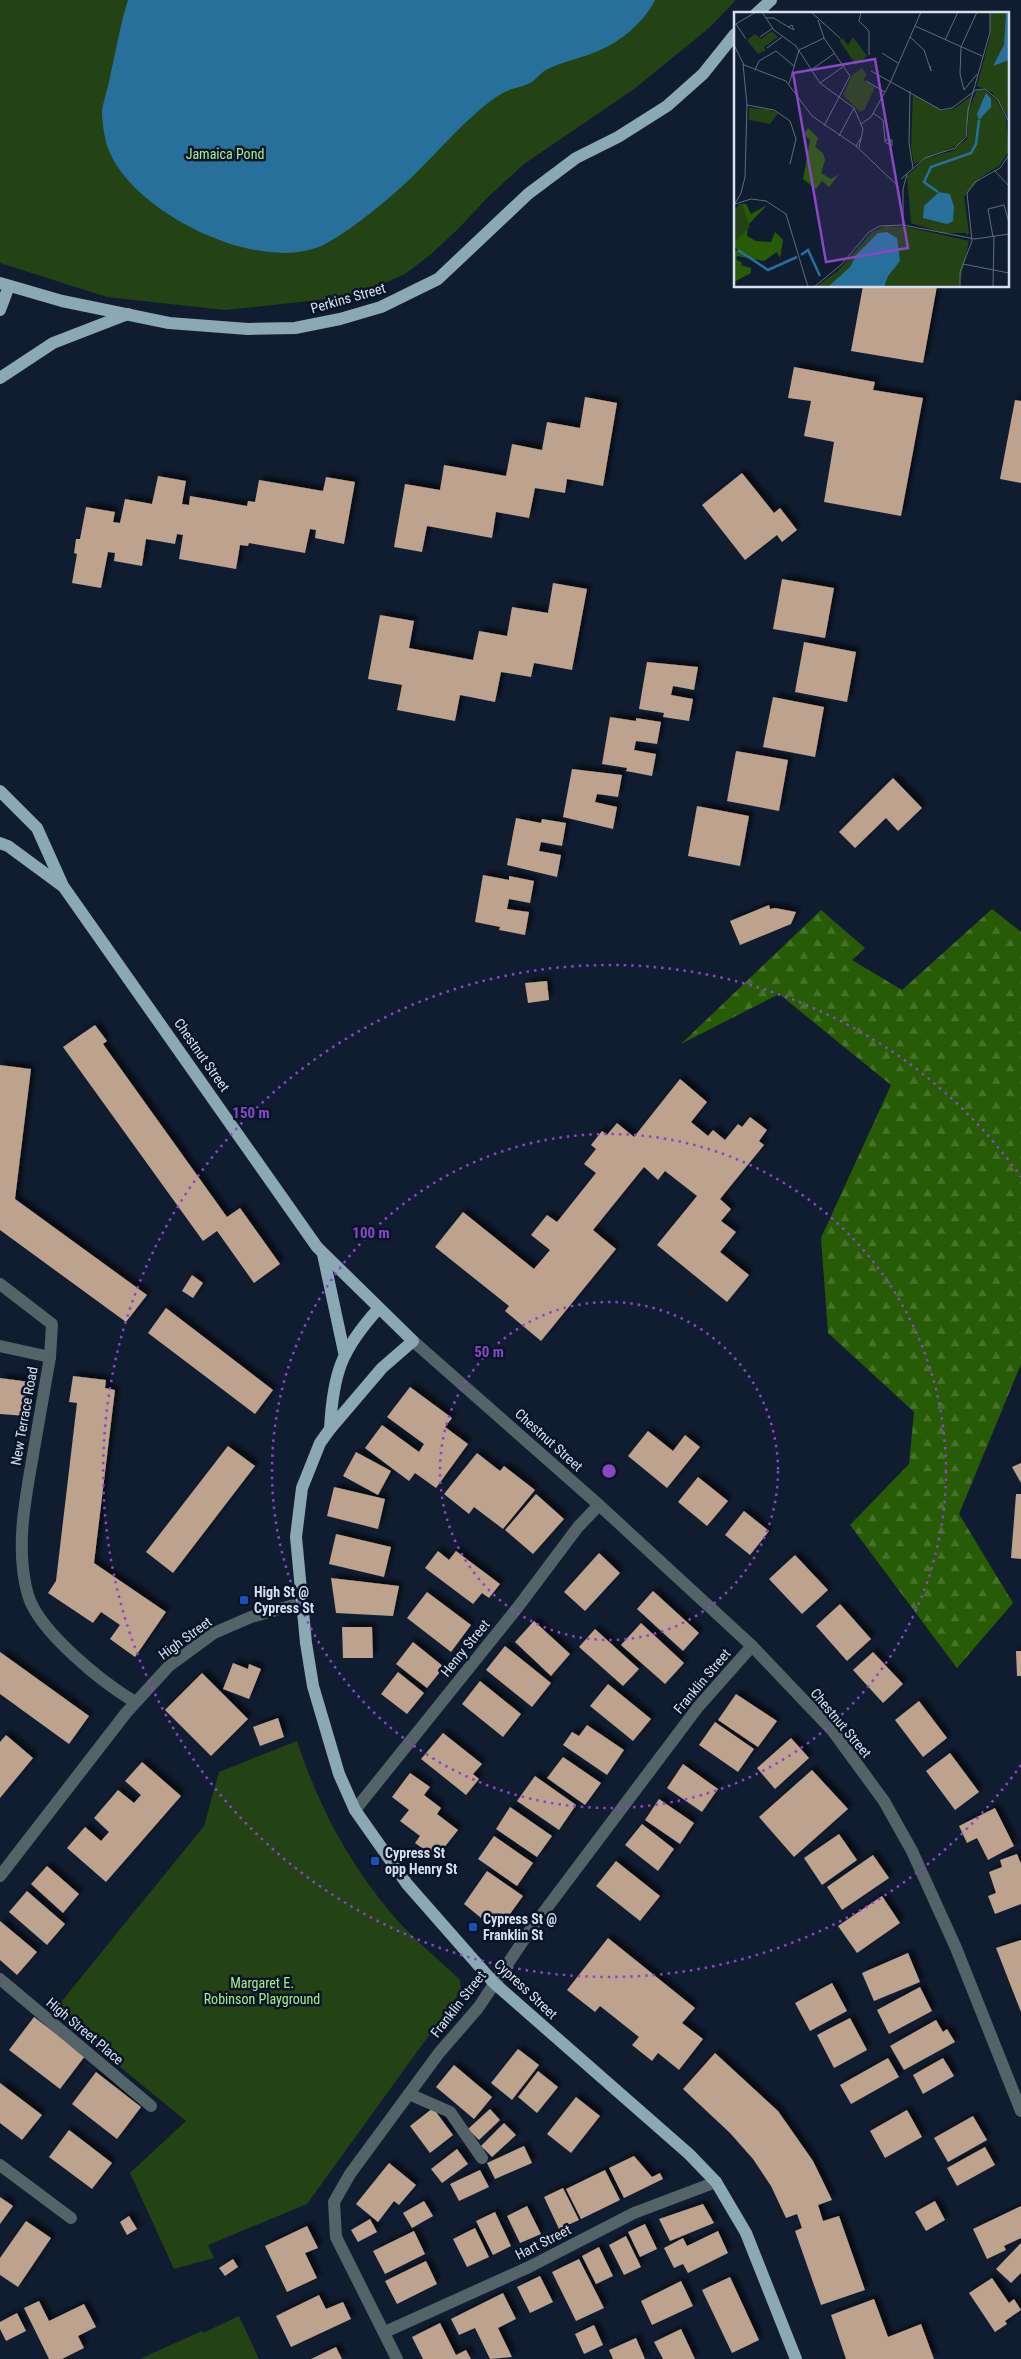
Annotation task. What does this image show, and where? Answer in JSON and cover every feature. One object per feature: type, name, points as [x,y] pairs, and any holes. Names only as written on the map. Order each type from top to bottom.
[{"type":"main road","points":[[758,12],[771,0]]},
{"type":"main road","name":"Perkins Street","points":[[5,284],[62,301],[170,323],[248,329],[295,328],[340,319],[381,307],[438,279],[528,194],[576,158],[618,137],[666,106],[703,74],[734,35]]},
{"type":"main road","points":[[0,310],[5,284]]},
{"type":"main road","points":[[0,378],[53,343],[128,314]]},
{"type":"main road","name":"Chestnut Street","points":[[0,791],[37,828],[63,886],[323,1254],[414,1341]]},
{"type":"main road","name":"Chestnut Street","points":[[0,843],[8,846],[63,886]]},
{"type":"main road","points":[[323,1254],[344,1352]]},
{"type":"main road","points":[[330,1429],[332,1395],[344,1352],[356,1333],[379,1308]]},
{"type":"main road","points":[[301,1603],[296,1537],[302,1488],[320,1443],[382,1368],[414,1341]]},
{"type":"main road","name":"Cypress Street","points":[[301,1603],[313,1686],[339,1774],[355,1810],[407,1884],[494,1983],[690,2154],[716,2182],[746,2233],[793,2358]]},
{"type":"street","name":"New Terrace Road","points":[[0,1284],[52,1324],[50,1357],[24,1502],[24,1574],[29,1597],[58,1640],[119,1692],[135,1702]]},
{"type":"street","name":"Chestnut Street","points":[[414,1341],[599,1505],[752,1646],[832,1730],[884,1801],[912,1851],[952,1939],[1021,2111]]},
{"type":"street","name":"New Terrace Road","points":[[0,1346],[50,1357]]},
{"type":"street","name":"Henry Street","points":[[355,1810],[518,1607],[578,1527],[599,1505]]},
{"type":"street","name":"High Street","points":[[0,1876],[135,1702],[169,1666],[214,1633],[251,1617],[301,1603]]},
{"type":"street","name":"Franklin Street","points":[[397,2359],[336,2236],[334,2202],[350,2174],[439,2053],[478,2008],[531,1929],[698,1707],[752,1646]]},
{"type":"street","name":"High Street Place","points":[[0,1979],[151,2106]]},
{"type":"street","points":[[409,2094],[450,2112],[482,2158]]},
{"type":"street","points":[[0,2165],[71,2218]]},
{"type":"street","name":"Hart Street","points":[[385,2332],[528,2267],[634,2213],[716,2182]]},
{"type":"green space","name":"Jamaica Pond","points":[[0,0],[736,0],[709,28],[634,89],[524,164],[430,255],[405,274],[355,296],[225,310],[107,297],[0,263]]},
{"type":"green space","points":[[992,909],[1021,932],[1021,1364],[959,1514],[1013,1603],[957,1668],[850,1525],[909,1464],[914,1412],[828,1333],[821,1238],[891,1085],[779,994],[681,1044],[821,910],[865,948],[852,960],[902,990]]},
{"type":"green space","name":"Margaret E. Robinson Playground","points":[[297,1741],[314,1788],[336,1832],[361,1874],[399,1922],[460,1980],[461,1991],[307,2204],[208,2245],[214,2258],[174,2269],[130,2173],[186,2121],[53,2012],[204,1826],[219,1772]]},
{"type":"green space","points":[[239,2316],[259,2359],[140,2359],[202,2331],[203,2333]]},
{"type":"water","name":"Jamaica Pond","points":[[128,0],[655,0],[637,25],[612,44],[593,53],[552,67],[530,83],[506,91],[493,99],[461,127],[401,188],[363,219],[338,236],[327,243],[300,252],[268,252],[234,245],[199,232],[167,213],[139,192],[118,167],[106,142],[102,113],[120,28]]},
{"type":"building","points":[[863,288],[937,288],[923,363],[851,351]]},
{"type":"building","points":[[794,367],[875,382],[873,390],[923,398],[901,516],[824,502],[834,442],[804,436],[811,401],[788,398]]},
{"type":"building","points":[[585,397],[617,403],[603,486],[567,479],[565,493],[535,488],[529,518],[496,512],[492,538],[427,526],[422,552],[394,547],[405,484],[440,490],[444,465],[506,476],[512,444],[542,450],[547,422],[580,428]]},
{"type":"building","points":[[1015,400],[1021,401],[1021,483],[1000,479]]},
{"type":"building","points":[[742,473],[774,513],[780,508],[797,530],[782,542],[777,535],[745,560],[702,505]]},
{"type":"building","points":[[158,476],[186,481],[182,504],[189,505],[190,496],[247,506],[248,501],[255,502],[259,480],[323,491],[326,477],[355,482],[344,544],[315,538],[316,530],[310,529],[305,553],[249,543],[248,546],[240,545],[236,569],[179,559],[183,535],[177,534],[175,544],[146,539],[142,566],[114,561],[115,553],[108,552],[101,588],[72,583],[77,554],[74,553],[76,539],[80,539],[86,507],[115,512],[113,522],[120,523],[125,499],[152,504]]},
{"type":"building","points":[[782,579],[834,588],[825,638],[773,629]]},
{"type":"building","points":[[553,583],[587,589],[572,670],[534,663],[531,677],[501,672],[495,702],[460,695],[455,721],[397,710],[402,685],[368,679],[380,615],[414,621],[409,648],[473,660],[479,631],[507,636],[512,607],[548,613]]},
{"type":"building","points":[[804,642],[856,652],[847,702],[795,692]]},
{"type":"building","points":[[647,662],[698,667],[694,690],[673,686],[671,695],[693,699],[689,721],[663,717],[664,713],[639,709]]},
{"type":"building","points":[[773,697],[824,707],[815,757],[763,747]]},
{"type":"building","points":[[610,717],[636,721],[636,718],[661,722],[657,744],[636,741],[634,750],[656,754],[652,776],[626,771],[627,768],[602,764]]},
{"type":"building","points":[[736,751],[788,760],[779,811],[727,801]]},
{"type":"building","points":[[572,769],[622,775],[618,797],[597,794],[595,802],[617,807],[613,829],[563,817]]},
{"type":"building","points":[[893,778],[922,808],[898,831],[886,818],[855,848],[839,832]]},
{"type":"building","points":[[697,806],[749,816],[740,866],[688,856]]},
{"type":"building","points":[[516,818],[541,823],[542,819],[566,823],[562,846],[541,842],[539,851],[561,855],[557,877],[507,865]]},
{"type":"building","points":[[483,875],[509,880],[509,876],[534,881],[530,903],[509,899],[507,909],[529,912],[525,935],[499,930],[500,927],[475,922]]},
{"type":"building","points":[[769,905],[770,909],[775,908],[796,912],[791,924],[740,945],[730,921]]},
{"type":"building","points":[[547,981],[549,1000],[528,1003],[525,983]]},
{"type":"building","points":[[95,1025],[107,1041],[103,1044],[227,1217],[240,1208],[280,1264],[254,1283],[217,1231],[203,1241],[63,1047]]},
{"type":"building","points":[[0,1065],[31,1069],[15,1199],[147,1295],[126,1322],[0,1230]]},
{"type":"building","points":[[680,1079],[707,1102],[691,1122],[708,1136],[713,1130],[725,1140],[738,1124],[742,1127],[750,1117],[767,1130],[759,1141],[764,1145],[720,1199],[731,1209],[721,1221],[736,1232],[720,1252],[749,1275],[727,1302],[657,1245],[697,1196],[665,1171],[658,1180],[644,1167],[593,1230],[616,1249],[541,1341],[505,1311],[509,1306],[435,1247],[463,1212],[534,1269],[550,1250],[531,1235],[547,1215],[557,1222],[596,1173],[584,1164],[596,1149],[591,1145],[602,1131],[607,1135],[617,1123],[634,1137]]},
{"type":"building","points":[[192,1275],[203,1283],[193,1298],[182,1291]]},
{"type":"building","points":[[166,1308],[273,1390],[255,1414],[148,1333]]},
{"type":"building","points":[[73,1376],[106,1380],[105,1388],[115,1390],[94,1563],[166,1612],[135,1657],[110,1639],[120,1625],[101,1612],[93,1623],[48,1593],[56,1581],[77,1403],[69,1402]]},
{"type":"building","points":[[0,1378],[30,1382],[26,1416],[0,1414]]},
{"type":"building","points":[[410,1387],[452,1418],[445,1427],[468,1444],[436,1488],[415,1473],[409,1481],[365,1448],[382,1425],[419,1452],[424,1444],[387,1417]]},
{"type":"building","points":[[648,1431],[673,1451],[685,1435],[700,1447],[667,1488],[628,1456]]},
{"type":"building","points":[[228,1446],[255,1466],[173,1573],[146,1552]]},
{"type":"building","points":[[356,1452],[391,1471],[378,1495],[343,1476]]},
{"type":"building","points":[[477,1453],[500,1471],[504,1466],[535,1490],[503,1529],[474,1507],[469,1514],[444,1494]]},
{"type":"building","points":[[1021,1463],[1021,1483],[1012,1467]]},
{"type":"building","points":[[698,1477],[728,1501],[707,1526],[678,1502]]},
{"type":"building","points":[[334,1487],[385,1499],[378,1529],[327,1516]]},
{"type":"building","points":[[536,1494],[564,1519],[533,1554],[505,1530]]},
{"type":"building","points":[[1016,1494],[1021,1494],[1021,1559],[1011,1558]]},
{"type":"building","points":[[744,1511],[769,1531],[750,1555],[725,1535]]},
{"type":"building","points":[[336,1534],[391,1547],[384,1577],[329,1564]]},
{"type":"building","points":[[438,1551],[449,1560],[456,1551],[500,1584],[489,1598],[482,1593],[473,1604],[425,1568]]},
{"type":"building","points":[[599,1553],[620,1573],[585,1611],[564,1592]]},
{"type":"building","points":[[795,1555],[828,1590],[802,1614],[769,1579]]},
{"type":"building","points":[[331,1578],[399,1586],[393,1616],[336,1613]]},
{"type":"building","points":[[653,1591],[699,1633],[683,1651],[637,1609]]},
{"type":"building","points":[[427,1592],[471,1625],[451,1652],[407,1618]]},
{"type":"building","points":[[840,1604],[871,1639],[847,1661],[816,1626]]},
{"type":"building","points":[[534,1621],[570,1654],[551,1676],[515,1642]]},
{"type":"building","points":[[641,1623],[684,1663],[665,1684],[621,1645]]},
{"type":"building","points":[[342,1627],[372,1627],[373,1658],[343,1658]]},
{"type":"building","points":[[595,1629],[639,1669],[623,1686],[579,1647]]},
{"type":"building","points":[[413,1642],[444,1667],[427,1688],[396,1664]]},
{"type":"building","points":[[505,1646],[551,1683],[532,1707],[486,1670]]},
{"type":"building","points":[[1016,1651],[1021,1651],[1021,1676],[1017,1676]]},
{"type":"building","points":[[0,1652],[89,1716],[69,1744],[0,1694]]},
{"type":"building","points":[[873,1652],[903,1684],[883,1703],[853,1670]]},
{"type":"building","points":[[233,1663],[248,1669],[249,1664],[261,1669],[249,1699],[223,1689]]},
{"type":"building","points":[[398,1672],[424,1693],[407,1714],[381,1694]]},
{"type":"building","points":[[202,1673],[248,1719],[211,1756],[165,1710]]},
{"type":"building","points":[[480,1681],[521,1714],[503,1737],[462,1704]]},
{"type":"building","points":[[608,1684],[651,1719],[633,1741],[590,1706]]},
{"type":"building","points":[[736,1694],[777,1721],[758,1747],[718,1720]]},
{"type":"building","points":[[919,1701],[947,1738],[923,1757],[895,1720]]},
{"type":"building","points":[[278,1718],[284,1737],[260,1746],[253,1727]]},
{"type":"building","points":[[715,1722],[754,1749],[738,1772],[699,1745]]},
{"type":"building","points":[[587,1725],[624,1750],[607,1775],[563,1745],[572,1732],[579,1736]]},
{"type":"building","points":[[443,1733],[482,1764],[473,1774],[479,1779],[466,1795],[421,1759]]},
{"type":"building","points":[[6,1735],[33,1758],[0,1798],[0,1742]]},
{"type":"building","points":[[791,1738],[809,1758],[775,1789],[757,1768]]},
{"type":"building","points":[[950,1753],[979,1792],[955,1810],[926,1771]]},
{"type":"building","points":[[563,1757],[601,1783],[585,1805],[547,1778]]},
{"type":"building","points":[[142,1762],[181,1796],[106,1882],[67,1848],[85,1827],[101,1841],[109,1832],[94,1818],[118,1790],[134,1803],[141,1795],[125,1781]]},
{"type":"building","points":[[683,1764],[718,1789],[702,1812],[667,1788]]},
{"type":"building","points":[[812,1770],[848,1809],[794,1857],[759,1817]]},
{"type":"building","points":[[410,1773],[430,1787],[424,1795],[441,1808],[437,1814],[458,1830],[436,1858],[415,1843],[420,1836],[400,1821],[409,1810],[392,1797]]},
{"type":"building","points":[[535,1776],[576,1805],[559,1830],[517,1801]]},
{"type":"building","points":[[659,1799],[694,1823],[680,1844],[645,1820]]},
{"type":"building","points":[[510,1807],[552,1836],[537,1857],[496,1829]]},
{"type":"building","points":[[995,1808],[1014,1846],[988,1860],[977,1838],[967,1843],[959,1826]]},
{"type":"building","points":[[642,1824],[674,1849],[658,1871],[625,1845]]},
{"type":"building","points":[[839,1834],[857,1860],[822,1885],[804,1858]]},
{"type":"building","points":[[494,1836],[533,1863],[517,1886],[478,1859]]},
{"type":"building","points":[[1017,1854],[1021,1864],[1021,1904],[995,1914],[988,1896],[996,1893],[989,1872],[1002,1867],[1000,1860]]},
{"type":"building","points":[[873,1855],[889,1878],[842,1910],[827,1887]]},
{"type":"building","points":[[616,1861],[660,1896],[640,1921],[596,1886]]},
{"type":"building","points":[[47,1866],[79,1894],[63,1913],[31,1884]]},
{"type":"building","points":[[487,1871],[523,1896],[502,1925],[491,1926],[464,1904]]},
{"type":"building","points":[[27,1891],[65,1924],[47,1945],[9,1912]]},
{"type":"building","points":[[882,1896],[900,1923],[857,1953],[838,1926]]},
{"type":"building","points":[[0,1921],[37,1952],[17,1975],[0,1960]]},
{"type":"building","points":[[608,1938],[695,2008],[682,2023],[703,2039],[679,2070],[658,2053],[652,2061],[632,2045],[639,2037],[600,2006],[595,2012],[567,1990]]},
{"type":"building","points":[[1021,1940],[1021,2012],[996,1948]]},
{"type":"building","points":[[908,1953],[920,1982],[874,2001],[862,1973]]},
{"type":"building","points":[[832,1983],[847,2011],[810,2031],[795,2003]]},
{"type":"building","points":[[920,1987],[932,2011],[889,2034],[877,2010]]},
{"type":"building","points":[[34,2017],[85,2056],[60,2089],[9,2050]]},
{"type":"building","points":[[850,2018],[867,2050],[834,2068],[817,2035]]},
{"type":"building","points":[[936,2020],[943,2032],[947,2029],[955,2042],[904,2070],[890,2046]]},
{"type":"building","points":[[518,2049],[539,2065],[512,2100],[491,2083]]},
{"type":"building","points":[[715,2053],[778,2111],[813,2161],[832,2200],[818,2205],[823,2221],[839,2216],[865,2290],[821,2305],[795,2231],[802,2228],[797,2214],[786,2218],[771,2186],[753,2159],[730,2133],[683,2089]]},
{"type":"building","points":[[888,2058],[899,2077],[851,2104],[840,2085]]},
{"type":"building","points":[[943,2058],[954,2076],[923,2094],[913,2075]]},
{"type":"building","points":[[454,2065],[492,2097],[474,2119],[436,2087]]},
{"type":"building","points":[[538,2071],[558,2087],[537,2113],[518,2097]]},
{"type":"building","points":[[96,2072],[141,2107],[117,2139],[72,2104]]},
{"type":"building","points":[[0,2083],[42,2115],[22,2140],[0,2123]]},
{"type":"building","points":[[576,2097],[600,2116],[571,2153],[547,2134]]},
{"type":"building","points":[[433,2108],[453,2135],[430,2153],[410,2126]]},
{"type":"building","points":[[490,2109],[500,2120],[479,2140],[468,2129]]},
{"type":"building","points":[[907,2110],[922,2137],[885,2158],[870,2131]]},
{"type":"building","points":[[973,2116],[987,2140],[948,2162],[934,2138]]},
{"type":"building","points":[[504,2123],[516,2135],[492,2157],[481,2146]]},
{"type":"building","points":[[69,2130],[112,2163],[92,2189],[49,2157]]},
{"type":"building","points":[[524,2146],[532,2163],[495,2179],[487,2163]]},
{"type":"building","points":[[985,2147],[995,2165],[957,2186],[947,2168]]},
{"type":"building","points":[[457,2149],[468,2164],[442,2183],[431,2169]]},
{"type":"building","points":[[634,2156],[652,2177],[660,2173],[663,2179],[624,2198],[609,2168]]},
{"type":"building","points":[[389,2163],[416,2185],[399,2205],[394,2201],[378,2222],[356,2204]]},
{"type":"building","points":[[480,2170],[489,2187],[459,2201],[450,2184]]},
{"type":"building","points":[[605,2170],[620,2200],[581,2219],[566,2189]]},
{"type":"building","points":[[563,2188],[579,2220],[559,2229],[544,2197]]},
{"type":"building","points":[[0,2197],[13,2206],[0,2224]]},
{"type":"building","points":[[424,2201],[433,2216],[412,2228],[403,2213]]},
{"type":"building","points":[[935,2201],[945,2220],[926,2231],[915,2212]]},
{"type":"building","points":[[703,2204],[714,2223],[670,2241],[659,2219]]},
{"type":"building","points":[[527,2206],[541,2234],[520,2243],[507,2216]]},
{"type":"building","points":[[1021,2206],[1021,2238],[1004,2246],[1006,2250],[987,2259],[973,2229]]},
{"type":"building","points":[[495,2212],[511,2246],[493,2255],[476,2221]]},
{"type":"building","points":[[129,2216],[137,2229],[127,2235],[120,2222]]},
{"type":"building","points":[[370,2219],[377,2232],[358,2242],[351,2230]]},
{"type":"building","points":[[26,2221],[51,2238],[18,2287],[0,2275],[0,2258]]},
{"type":"building","points":[[645,2224],[657,2249],[640,2257],[628,2232]]},
{"type":"building","points":[[307,2226],[318,2248],[305,2253],[317,2278],[287,2292],[265,2246]]},
{"type":"building","points":[[475,2228],[489,2257],[467,2267],[453,2239]]},
{"type":"building","points":[[414,2231],[425,2254],[385,2274],[373,2251]]},
{"type":"building","points":[[718,2231],[728,2253],[688,2273],[683,2264],[674,2268],[664,2248],[683,2238],[687,2246]]},
{"type":"building","points":[[626,2236],[641,2267],[624,2275],[609,2245]]},
{"type":"building","points":[[1021,2243],[1021,2273],[1011,2283],[996,2269]]},
{"type":"building","points":[[599,2247],[613,2276],[596,2284],[582,2256]]},
{"type":"building","points":[[233,2259],[238,2267],[225,2276],[219,2268]]},
{"type":"building","points":[[579,2259],[604,2308],[576,2321],[552,2272]]},
{"type":"building","points":[[426,2261],[437,2284],[397,2304],[385,2281]]},
{"type":"building","points":[[540,2276],[553,2302],[530,2313],[517,2287]]},
{"type":"building","points":[[730,2277],[759,2340],[732,2353],[702,2290]]},
{"type":"building","points":[[992,2278],[1009,2303],[1014,2299],[1021,2310],[1005,2321],[1007,2324],[995,2332],[969,2293]]},
{"type":"building","points":[[681,2281],[693,2306],[652,2325],[641,2301]]},
{"type":"building","points":[[503,2293],[516,2319],[498,2328],[512,2357],[490,2359],[475,2328],[459,2335],[451,2319]]},
{"type":"building","points":[[319,2295],[326,2309],[343,2302],[351,2319],[291,2347],[276,2316]]},
{"type":"building","points":[[874,2299],[888,2337],[921,2324],[934,2359],[846,2359],[831,2315]]},
{"type":"building","points":[[39,2301],[49,2321],[84,2304],[96,2327],[78,2336],[84,2348],[62,2359],[49,2359],[24,2308]]},
{"type":"building","points":[[17,2313],[26,2331],[6,2341],[0,2329],[0,2322]]},
{"type":"building","points":[[440,2323],[456,2355],[466,2350],[471,2359],[423,2359],[412,2337]]},
{"type":"building","points":[[594,2325],[603,2345],[584,2354],[575,2334]]},
{"type":"building","points":[[681,2329],[695,2359],[663,2359],[654,2342]]},
{"type":"building","points":[[636,2338],[645,2359],[613,2359],[609,2350]]},
{"type":"building","points":[[336,2347],[342,2359],[311,2359]]},
{"type":"place","name":"High St @ Cypress St","points":[[244,1600]]},
{"type":"place","name":"Cypress St opp Henry St","points":[[375,1861]]},
{"type":"place","name":"Cypress St @ Franklin St","points":[[473,1927]]}]
